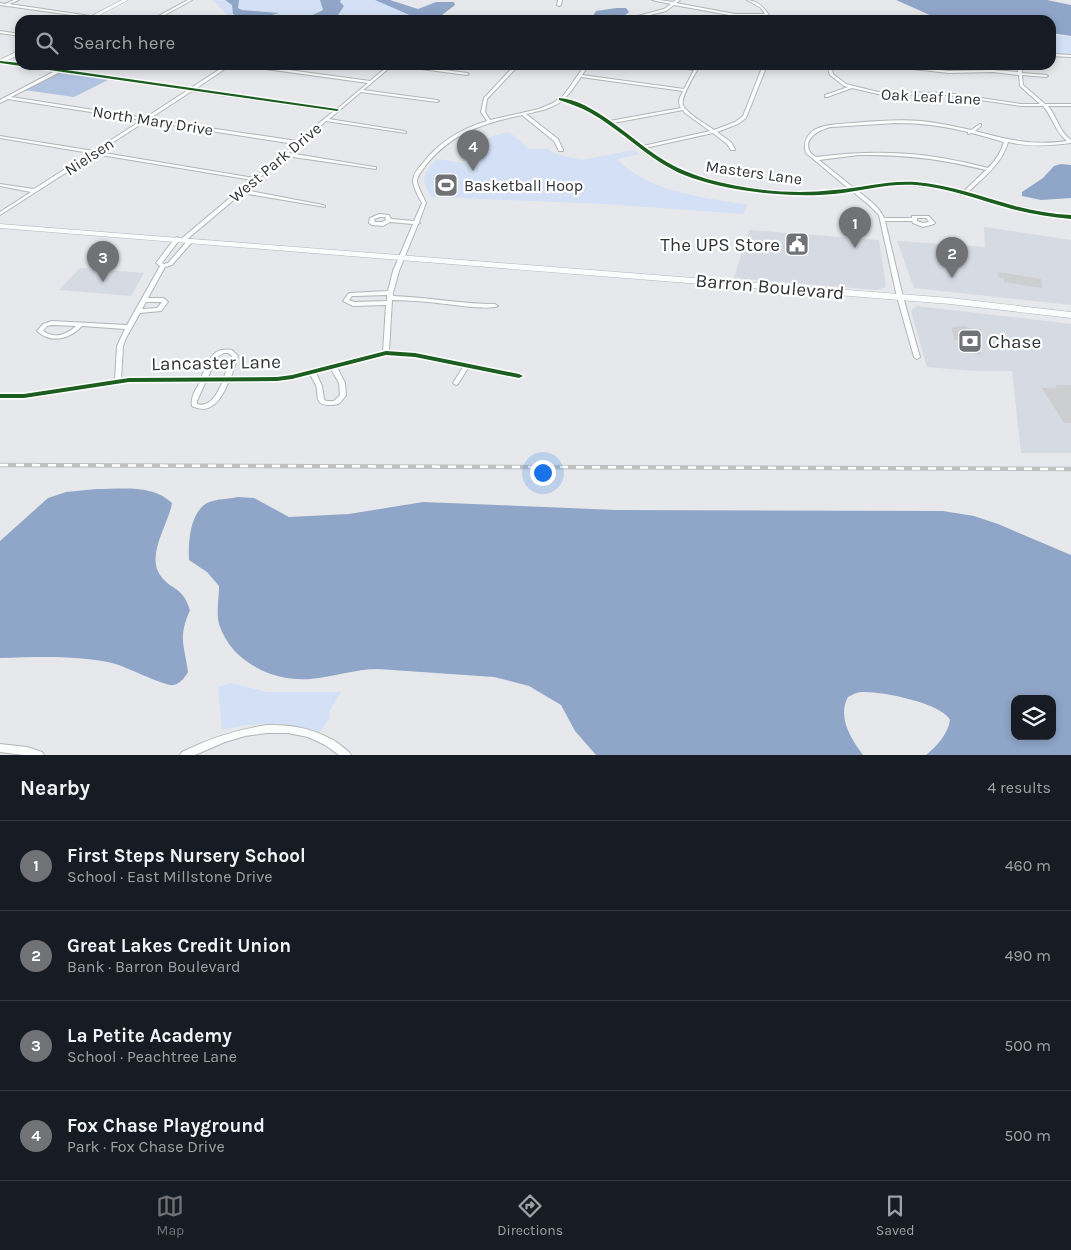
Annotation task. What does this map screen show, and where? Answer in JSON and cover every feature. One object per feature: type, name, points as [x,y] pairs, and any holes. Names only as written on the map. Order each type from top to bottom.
[{"type":"main road","name":"Barron Boulevard","points":[[0,226],[950,301],[1071,315]]},
{"type":"street","points":[[5,5],[17,0]]},
{"type":"street","points":[[96,15],[126,0]]},
{"type":"street","points":[[162,15],[190,0]]},
{"type":"street","points":[[559,5],[560,0]]},
{"type":"street","points":[[654,0],[734,15],[767,15]]},
{"type":"street","points":[[645,15],[665,10],[674,5],[678,0]]},
{"type":"street","points":[[749,0],[762,7],[767,15]]},
{"type":"street","points":[[0,4],[78,15]]},
{"type":"street","points":[[0,32],[15,34]]},
{"type":"street","points":[[0,62],[15,54]]},
{"type":"street","points":[[1056,55],[1071,56]]},
{"type":"street","points":[[0,62],[15,64]]},
{"type":"street","points":[[52,70],[337,110]]},
{"type":"street","name":"Nielsen","points":[[0,214],[222,70]]},
{"type":"street","points":[[281,70],[371,82]]},
{"type":"street","name":"West Park Drive","points":[[183,240],[385,70]]},
{"type":"street","points":[[437,70],[468,74]]},
{"type":"street","points":[[489,121],[483,112],[484,102],[513,70]]},
{"type":"street","points":[[386,353],[389,298],[402,257],[424,203],[415,182],[420,170],[454,134],[473,125],[543,109],[561,99],[583,70]]},
{"type":"street","points":[[695,70],[680,101],[683,108],[729,143],[733,149]]},
{"type":"street","points":[[642,148],[730,126],[745,117],[763,70]]},
{"type":"street","name":"Oak Leaf Lane","points":[[829,70],[834,78],[851,87],[888,95],[952,94],[1016,104],[1071,105]]},
{"type":"street","points":[[935,70],[956,72],[987,70],[1046,76]]},
{"type":"street","points":[[1019,70],[1021,85],[1052,114],[1055,126],[1071,142]]},
{"type":"street","points":[[0,102],[58,71]]},
{"type":"street","points":[[579,76],[685,90]]},
{"type":"street","points":[[826,96],[851,87]]},
{"type":"street","points":[[360,91],[437,101]]},
{"type":"street","name":"North Mary Drive","points":[[7,98],[299,143]]},
{"type":"street","name":"Masters Lane","points":[[561,99],[586,107],[670,168],[707,180],[792,193],[824,193],[906,183],[933,186],[1019,210],[1071,217]]},
{"type":"street","points":[[608,123],[683,108]]},
{"type":"street","points":[[523,113],[556,140],[561,150]]},
{"type":"street","points":[[325,120],[404,132]]},
{"type":"street","points":[[815,123],[824,127],[913,122],[942,125],[1006,142],[1034,144],[1071,142]]},
{"type":"street","points":[[970,133],[980,125]]},
{"type":"street","points":[[824,127],[810,136],[807,146],[808,153],[871,204],[883,219],[900,297],[917,357]]},
{"type":"street","points":[[0,137],[255,179]]},
{"type":"street","points":[[963,194],[1002,156],[1006,142]]},
{"type":"street","points":[[815,159],[861,152],[900,152],[942,158],[988,169]]},
{"type":"street","points":[[285,154],[374,168]]},
{"type":"street","points":[[0,185],[35,191]]},
{"type":"street","points":[[240,192],[323,206]]},
{"type":"street","points":[[883,219],[914,220]]},
{"type":"street","points":[[389,220],[417,222]]},
{"type":"street","points":[[163,266],[159,263],[183,240]]},
{"type":"street","points":[[118,382],[120,346],[163,266],[170,264],[183,240]]},
{"type":"street","points":[[389,298],[353,304],[346,301],[350,295],[355,294],[389,298],[425,298],[472,307],[495,306]]},
{"type":"street","points":[[138,311],[159,310],[165,302],[164,300],[144,300]]},
{"type":"street","points":[[80,325],[74,333],[67,335],[50,336],[40,332],[45,325],[52,323],[129,327]]},
{"type":"street","points":[[223,351],[230,351],[235,356],[226,378],[216,401],[207,408],[199,408],[194,405],[194,401],[214,356],[223,351]]},
{"type":"street","name":"Lancaster Lane","points":[[0,396],[24,396],[148,379],[277,379],[386,353],[415,354],[519,376]]},
{"type":"street","points":[[456,383],[467,365]]},
{"type":"street","points":[[312,372],[319,386],[321,400],[324,403],[336,403],[343,395],[342,383],[333,366]]},
{"type":"street","points":[[185,755],[212,741],[234,733],[254,729],[285,728],[313,735],[336,746],[346,755]]},
{"type":"street","points":[[0,748],[27,751],[39,755]]},
{"type":"shaded area","points":[[213,0],[228,1],[246,15],[227,15]]},
{"type":"shaded area","points":[[225,0],[239,0],[238,8],[242,10],[279,13],[270,15],[236,15],[233,14],[232,5]]},
{"type":"shaded area","points":[[239,0],[320,0],[323,9],[312,15],[269,15],[278,13],[238,8]]},
{"type":"shaded area","points":[[320,0],[341,0],[340,2],[344,6],[338,15],[312,15],[323,10]]},
{"type":"shaded area","points":[[341,0],[375,0],[410,15],[340,15]]},
{"type":"shaded area","points":[[375,0],[390,0],[418,9],[436,2],[454,2],[455,5],[442,15],[410,15]]},
{"type":"shaded area","points":[[896,0],[1047,0],[1071,5],[1071,36],[1056,34],[1056,15],[930,15]]},
{"type":"shaded area","points":[[626,8],[629,12],[626,15],[594,15],[596,11]]},
{"type":"shaded area","points":[[1056,36],[1071,37],[1071,55],[1056,54]]},
{"type":"shaded area","points":[[58,71],[110,79],[74,97],[24,90]]},
{"type":"shaded area","points":[[509,132],[529,149],[547,149],[556,154],[582,160],[634,150],[639,154],[617,159],[645,179],[678,192],[748,205],[743,214],[605,204],[431,197],[424,180],[426,173],[437,159],[465,163],[479,146],[488,139]]},
{"type":"shaded area","points":[[1061,164],[1071,165],[1071,198],[1041,200],[1022,196],[1022,192],[1043,178],[1054,166]]},
{"type":"shaded area","points":[[984,227],[1071,240],[1071,305],[914,288],[897,241],[985,247]]},
{"type":"shaded area","points":[[749,230],[879,240],[886,287],[877,290],[734,278]]},
{"type":"shaded area","points":[[80,268],[144,273],[131,296],[59,290]]},
{"type":"shaded area","points":[[916,306],[1071,324],[1071,453],[1021,453],[1012,371],[975,371],[927,367],[911,311]]},
{"type":"shaded area","points":[[126,488],[146,490],[164,497],[172,503],[157,549],[156,567],[164,580],[180,592],[190,610],[183,634],[188,672],[182,680],[174,685],[162,683],[118,665],[98,660],[56,657],[0,658],[0,541],[48,498],[66,492]]},
{"type":"shaded area","points":[[238,497],[254,498],[289,517],[349,514],[423,502],[616,510],[943,511],[974,516],[998,524],[1071,555],[1071,755],[926,755],[938,744],[947,730],[950,720],[945,714],[936,708],[910,699],[862,692],[848,697],[844,712],[850,735],[863,755],[596,755],[575,731],[561,705],[529,686],[494,677],[378,669],[310,679],[282,677],[268,673],[243,659],[233,649],[219,624],[219,586],[207,572],[189,560],[191,528],[197,514],[207,503]]},
{"type":"shaded area","points":[[230,683],[267,692],[341,692],[329,712],[330,718],[320,732],[295,726],[271,724],[247,725],[222,730],[218,687]]},
{"type":"building","points":[[998,272],[1041,279],[1042,288],[1004,282],[1004,278],[999,278]]},
{"type":"building","name":"Chase","points":[[964,326],[973,329],[981,355],[975,354],[971,341],[955,340],[951,327]]},
{"type":"building","points":[[1055,385],[1071,385],[1071,423],[1064,423],[1042,388],[1057,388]]},
{"type":"railway","points":[[0,465],[1071,469]]},
{"type":"cycle path","points":[[0,62],[15,64]]},
{"type":"cycle path","points":[[56,70],[337,110]]},
{"type":"cycle path","points":[[561,99],[579,105],[596,114],[643,149],[676,170],[708,181],[742,188],[810,194],[895,183],[919,184],[957,191],[1032,212],[1071,217]]},
{"type":"cycle path","points":[[0,396],[24,396],[129,380],[277,379],[292,377],[386,353],[415,355],[519,376]]},
{"type":"place","name":"Fox Chase Playground","points":[[473,171]]},
{"type":"place","name":"Basketball Hoop","points":[[446,185]]},
{"type":"place","name":"The UPS Store","points":[[797,244]]},
{"type":"place","name":"First Steps Nursery School","points":[[855,248]]},
{"type":"place","name":"Great Lakes Credit Union","points":[[952,278]]},
{"type":"place","name":"La Petite Academy","points":[[103,282]]},
{"type":"place","name":"Chase","points":[[970,341]]}]
